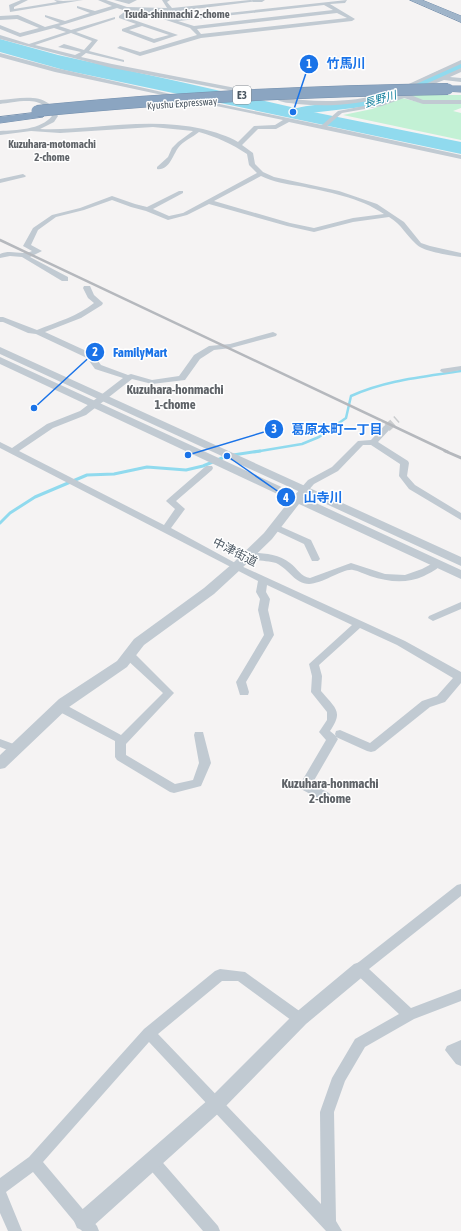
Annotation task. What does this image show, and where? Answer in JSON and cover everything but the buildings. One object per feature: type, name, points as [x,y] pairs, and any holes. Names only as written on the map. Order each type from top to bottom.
[{"type":"highway","points":[[414,0],[461,19]]},
{"type":"highway","points":[[426,0],[461,14]]},
{"type":"highway","name":"Kyushu Expressway","points":[[0,116],[123,106],[263,98],[448,91],[461,89]]},
{"type":"highway","name":"Kyushu Expressway","points":[[448,91],[461,93]]},
{"type":"highway","name":"Kyushu Expressway","points":[[0,120],[38,113]]},
{"type":"street","points":[[25,0],[11,6],[12,11],[80,0]]},
{"type":"street","points":[[56,0],[62,3]]},
{"type":"street","points":[[103,0],[117,3],[134,0]]},
{"type":"street","points":[[163,0],[171,10]]},
{"type":"street","points":[[117,3],[126,9],[171,10],[257,0],[282,27]]},
{"type":"street","points":[[171,20],[345,1],[344,0]]},
{"type":"street","points":[[0,27],[20,35],[94,13],[117,3]]},
{"type":"street","points":[[120,48],[140,54],[200,36],[352,19],[324,3]]},
{"type":"street","points":[[79,7],[94,13]]},
{"type":"street","points":[[126,9],[126,13],[121,17],[175,35],[154,41],[124,30],[141,24]]},
{"type":"street","points":[[0,18],[18,17],[51,10]]},
{"type":"street","points":[[141,10],[194,28],[200,36]]},
{"type":"street","points":[[192,28],[338,11]]},
{"type":"street","points":[[47,16],[63,22]]},
{"type":"street","points":[[18,17],[43,28]]},
{"type":"street","points":[[30,45],[113,18]]},
{"type":"street","points":[[54,26],[95,40],[86,51],[76,57]]},
{"type":"street","points":[[1,38],[112,66],[246,92],[405,87],[461,62]]},
{"type":"street","points":[[61,47],[64,46],[122,60]]},
{"type":"street","points":[[0,55],[55,70],[288,120],[324,126],[461,157]]},
{"type":"street","points":[[422,88],[461,70]]},
{"type":"street","points":[[443,78],[461,80]]},
{"type":"street","points":[[368,87],[373,99]]},
{"type":"street","points":[[324,126],[339,110],[386,95]]},
{"type":"street","points":[[280,99],[339,110],[374,107],[405,96],[423,102],[461,102]]},
{"type":"street","points":[[0,102],[23,100],[39,102],[47,105],[54,116],[53,121],[48,124],[30,129],[0,133]]},
{"type":"street","points":[[239,145],[256,127],[276,127],[288,120]]},
{"type":"street","points":[[30,129],[52,132],[156,126],[198,130],[222,136],[250,153],[252,165],[261,173],[272,179],[337,192],[375,206],[392,215],[402,223],[419,244],[428,248],[461,255]]},
{"type":"street","points":[[159,168],[171,158],[175,148],[180,143],[198,130]]},
{"type":"street","points":[[25,257],[38,251],[27,246],[35,229],[54,216],[82,209],[112,198],[133,206],[148,209],[168,218],[185,214],[210,202],[261,173]]},
{"type":"street","points":[[0,181],[23,176]]},
{"type":"street","points":[[148,209],[181,192]]},
{"type":"street","points":[[210,202],[289,225],[314,230],[353,220],[392,215]]},
{"type":"street","points":[[1,254],[9,252],[25,257],[65,279]]},
{"type":"street","points":[[0,320],[3,319],[31,332],[38,332],[94,308],[99,303],[91,296],[87,288]]},
{"type":"street","points":[[38,332],[90,356],[98,367],[129,378]]},
{"type":"street","points":[[12,451],[50,426],[83,413],[131,376],[152,382],[182,378],[197,357],[212,348],[231,346],[272,334]]},
{"type":"street","points":[[0,350],[220,460],[301,494],[461,576]]},
{"type":"street","points":[[0,360],[100,401],[220,460],[461,562]]},
{"type":"street","points":[[444,371],[461,368]]},
{"type":"street","points":[[374,442],[387,428]]},
{"type":"street","points":[[0,764],[60,707],[122,664],[139,642],[209,591],[249,556],[275,527],[311,482],[335,469],[361,443],[374,442],[405,463],[403,476],[412,487],[461,517]]},
{"type":"street","name":"中津街道","points":[[0,444],[166,529],[236,567],[401,644],[461,677]]},
{"type":"street","points":[[166,529],[180,509],[171,501],[220,460]]},
{"type":"street","points":[[275,527],[308,542],[315,559]]},
{"type":"street","points":[[249,556],[258,555],[274,559],[287,565],[304,581],[312,582],[351,566],[386,578],[406,579],[427,572],[437,564]]},
{"type":"street","points":[[244,692],[242,682],[269,635],[263,610],[265,599],[261,592],[263,580]]},
{"type":"street","points":[[433,618],[461,605]]},
{"type":"street","points":[[325,796],[305,786],[332,739],[324,732],[332,720],[332,711],[316,692],[317,676],[314,664],[359,624]]},
{"type":"street","points":[[121,742],[168,693],[129,655]]},
{"type":"street","points":[[340,734],[371,748],[426,704],[441,699],[461,677]]},
{"type":"street","points":[[60,707],[120,738],[121,757],[174,788],[197,782],[205,763],[199,735]]},
{"type":"street","points":[[0,743],[15,749]]},
{"type":"street","points":[[34,1162],[88,1226],[152,1161],[215,1105],[300,1019],[360,969],[461,889]]},
{"type":"street","points":[[360,969],[409,1015]]},
{"type":"street","points":[[0,1187],[34,1162],[149,1033],[220,975],[240,976],[300,1019]]},
{"type":"street","points":[[332,1227],[327,1112],[339,1078],[360,1043],[409,1015],[461,995]]},
{"type":"street","points":[[149,1033],[215,1105],[332,1227]]},
{"type":"street","points":[[461,1046],[452,1050],[461,1060]]},
{"type":"street","points":[[152,1161],[213,1231]]},
{"type":"street","points":[[0,1195],[11,1229]]},
{"type":"green space","points":[[408,95],[461,95],[461,102],[424,101]]},
{"type":"green space","points":[[402,98],[422,103],[461,103],[461,108],[453,111],[461,113],[461,140],[343,115],[372,109]]},
{"type":"water","points":[[0,39],[58,55],[313,112],[461,142],[461,154],[64,70],[0,52]]},
{"type":"waterway","name":"長野川","points":[[293,112],[318,108],[367,104],[399,93],[461,66]]},
{"type":"waterway","points":[[260,451],[302,444],[319,437],[346,418],[351,396],[391,383],[461,371]]},
{"type":"waterway","points":[[233,455],[260,451]]},
{"type":"waterway","points":[[254,452],[260,451]]},
{"type":"waterway","points":[[0,523],[10,513],[35,497],[87,475],[114,474],[147,467],[186,470],[203,466],[227,456]]},
{"type":"tunnel","points":[[387,428],[397,419]]},
{"type":"railway","points":[[0,240],[448,452]]},
{"type":"railway","points":[[445,451],[461,458]]},
{"type":"place","name":"竹馬川","points":[[293,112]]},
{"type":"place","name":"FamilyMart","points":[[34,408]]},
{"type":"place","name":"葛原本町一丁目","points":[[188,455]]},
{"type":"place","name":"山寺川","points":[[227,456]]},
{"type":"district","name":"Tsuda-shinmachi 2-chome","points":[[177,14]]},
{"type":"district","name":"Kuzuhara-motomachi 2-chome","points":[[52,150]]},
{"type":"district","name":"Kuzuhara-honmachi 1-chome","points":[[175,396]]},
{"type":"district","name":"Kuzuhara-honmachi 2-chome","points":[[330,790]]}]
